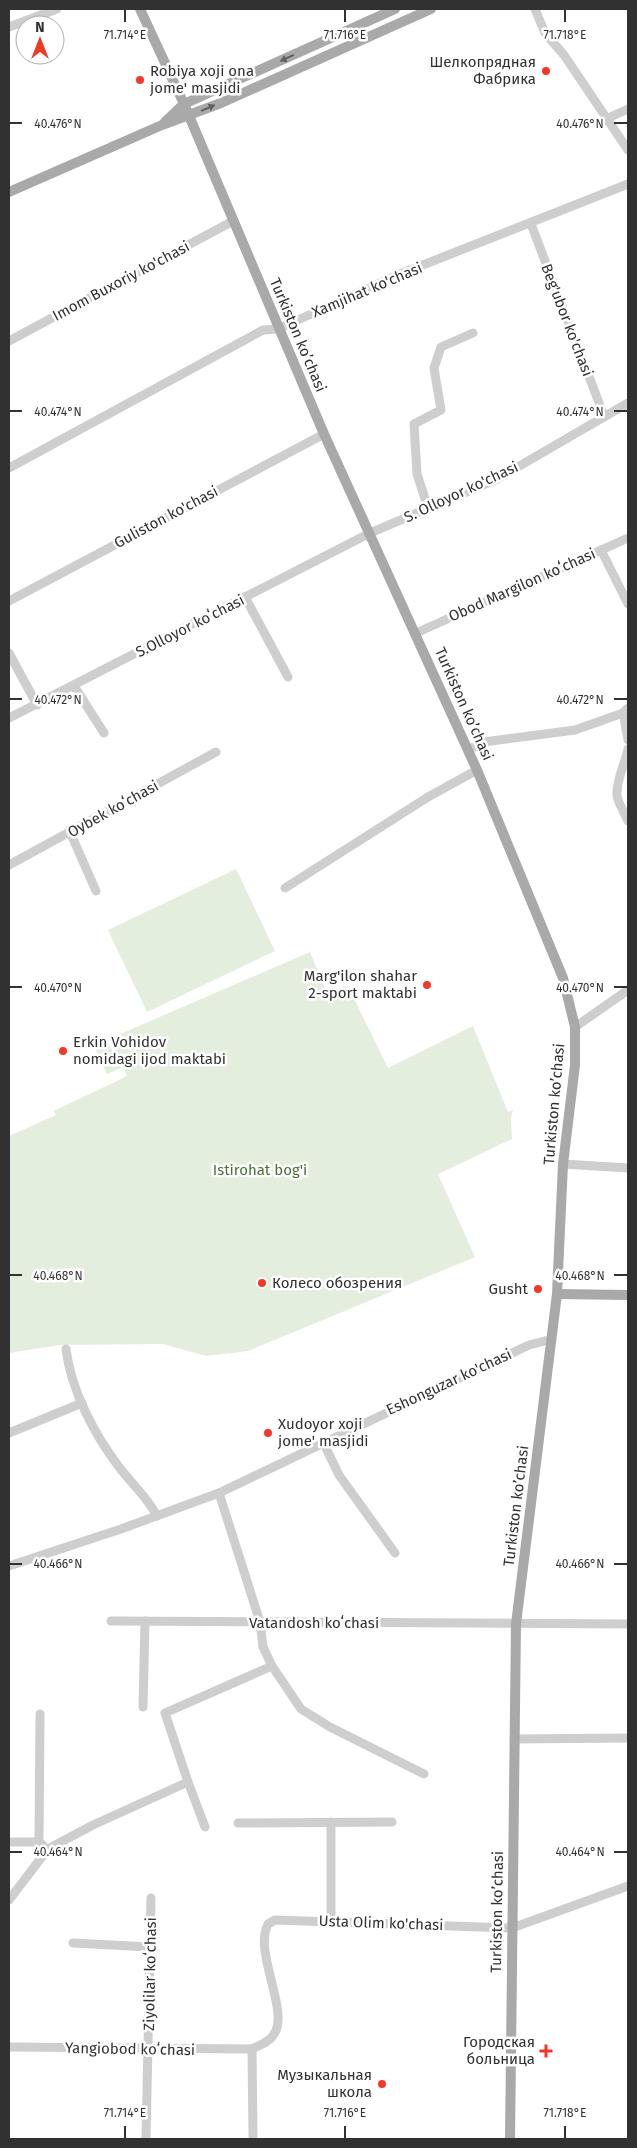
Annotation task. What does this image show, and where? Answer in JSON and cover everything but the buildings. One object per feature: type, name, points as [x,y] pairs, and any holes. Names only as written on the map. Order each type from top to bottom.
[{"type":"main road","name":"Turkiston ko’chasi","points":[[140,9],[190,116],[278,329],[324,434],[477,770],[563,978],[575,1027],[575,1065],[563,1164],[557,1294],[516,1624],[510,2139]]},
{"type":"main road","points":[[162,125],[184,104],[395,9]]},
{"type":"main road","points":[[9,192],[162,125],[190,116],[431,9]]},
{"type":"main road","points":[[557,1294],[628,1295]]},
{"type":"street","points":[[9,27],[58,9]]},
{"type":"street","points":[[536,9],[545,33],[564,55],[628,150]]},
{"type":"street","points":[[608,118],[628,109]]},
{"type":"street","name":"Xamjihat ko'chasi","points":[[9,468],[263,330],[278,329],[400,274],[531,224],[628,184]]},
{"type":"street","name":"Imom Buxoriy ko'chasi","points":[[9,341],[233,220]]},
{"type":"street","name":"Beg'ubor ko'chasi","points":[[531,224],[604,416]]},
{"type":"street","points":[[428,508],[417,474],[414,424],[441,410],[434,368],[441,347],[444,344],[473,333]]},
{"type":"street","name":"S. Olloyor ko'chasi","points":[[370,533],[497,479],[628,403]]},
{"type":"street","name":"Guliston ko'chasi","points":[[9,601],[324,434]]},
{"type":"street","name":"S.Olloyor koʻchasi","points":[[9,718],[370,533]]},
{"type":"street","name":"Obod Margilon koʻchasi","points":[[416,633],[628,538]]},
{"type":"street","points":[[601,550],[628,604]]},
{"type":"street","points":[[245,597],[288,677]]},
{"type":"street","points":[[9,653],[37,705]]},
{"type":"street","points":[[74,686],[104,732]]},
{"type":"street","points":[[468,750],[484,742],[575,730],[626,710],[628,740]]},
{"type":"street","points":[[628,749],[625,767],[618,781],[617,796],[628,821]]},
{"type":"street","name":"Oybek koʻchasi","points":[[9,865],[216,752]]},
{"type":"street","points":[[285,888],[388,821],[477,770]]},
{"type":"street","points":[[70,832],[96,891]]},
{"type":"street","points":[[575,1027],[628,990]]},
{"type":"street","points":[[563,1164],[628,1168]]},
{"type":"street","name":"Eshonguzar ko'chasi","points":[[9,1566],[219,1493],[529,1345],[552,1339]]},
{"type":"street","points":[[66,1349],[68,1365],[82,1403],[112,1456],[150,1502],[157,1516]]},
{"type":"street","points":[[9,1433],[82,1403]]},
{"type":"street","points":[[323,1442],[338,1475],[395,1553]]},
{"type":"street","points":[[219,1493],[260,1622],[263,1647],[272,1666],[301,1709],[330,1727],[424,1774]]},
{"type":"street","name":"Vatandosh koʻchasi","points":[[111,1621],[628,1624]]},
{"type":"street","points":[[143,1707],[145,1622]]},
{"type":"street","points":[[205,1826],[165,1713],[272,1666]]},
{"type":"street","points":[[39,1842],[40,1714]]},
{"type":"street","points":[[514,1739],[628,1738]]},
{"type":"street","points":[[9,1900],[48,1849],[94,1825],[188,1782]]},
{"type":"street","points":[[331,1922],[332,1822]]},
{"type":"street","points":[[238,1823],[392,1822]]},
{"type":"street","points":[[9,1842],[39,1842],[48,1849]]},
{"type":"street","name":"Usta Olim ko'chasi","points":[[252,2049],[267,2042],[275,2034],[276,2028],[276,2006],[264,1937],[268,1924],[285,1919],[512,1928],[628,1886]]},
{"type":"street","name":"Ziyolilar koʻchasi","points":[[146,2139],[151,1898]]},
{"type":"street","points":[[73,1943],[150,1947]]},
{"type":"street","name":"Yangiobod koʻchasi","points":[[9,2047],[148,2050],[252,2049]]},
{"type":"street","points":[[252,2049],[253,2139]]},
{"type":"green space","points":[[236,869],[275,951],[147,1012],[108,930]]},
{"type":"green space","name":"Istirohat bog'i","points":[[310,952],[327,994],[348,986],[388,1068],[473,1026],[508,1112],[513,1110],[511,1118],[512,1139],[438,1174],[475,1257],[248,1351],[206,1356],[163,1344],[60,1345],[9,1353],[9,1136],[56,1115],[54,1111],[127,1076],[111,1038]]},
{"type":"green space","points":[[109,1044],[121,1068],[107,1074],[96,1050]]},
{"type":"place","name":"Шелкопрядная Фабрика","points":[[546,71]]},
{"type":"place","name":"Robiya xoji ona jome' masjidi","points":[[140,80]]},
{"type":"place","name":"Marg'ilon shahar 2-sport maktabi","points":[[427,985]]},
{"type":"place","name":"Erkin Vohidov nomidagi ijod maktabi","points":[[63,1051]]},
{"type":"place","name":"Колесо обозрения","points":[[262,1283]]},
{"type":"place","name":"Gusht","points":[[538,1289]]},
{"type":"place","name":"Xudoyor xoji jome' masjidi","points":[[268,1433]]},
{"type":"place","name":"Городская больница","points":[[546,2051]]},
{"type":"place","name":"Музыкальная школа","points":[[382,2084]]}]
